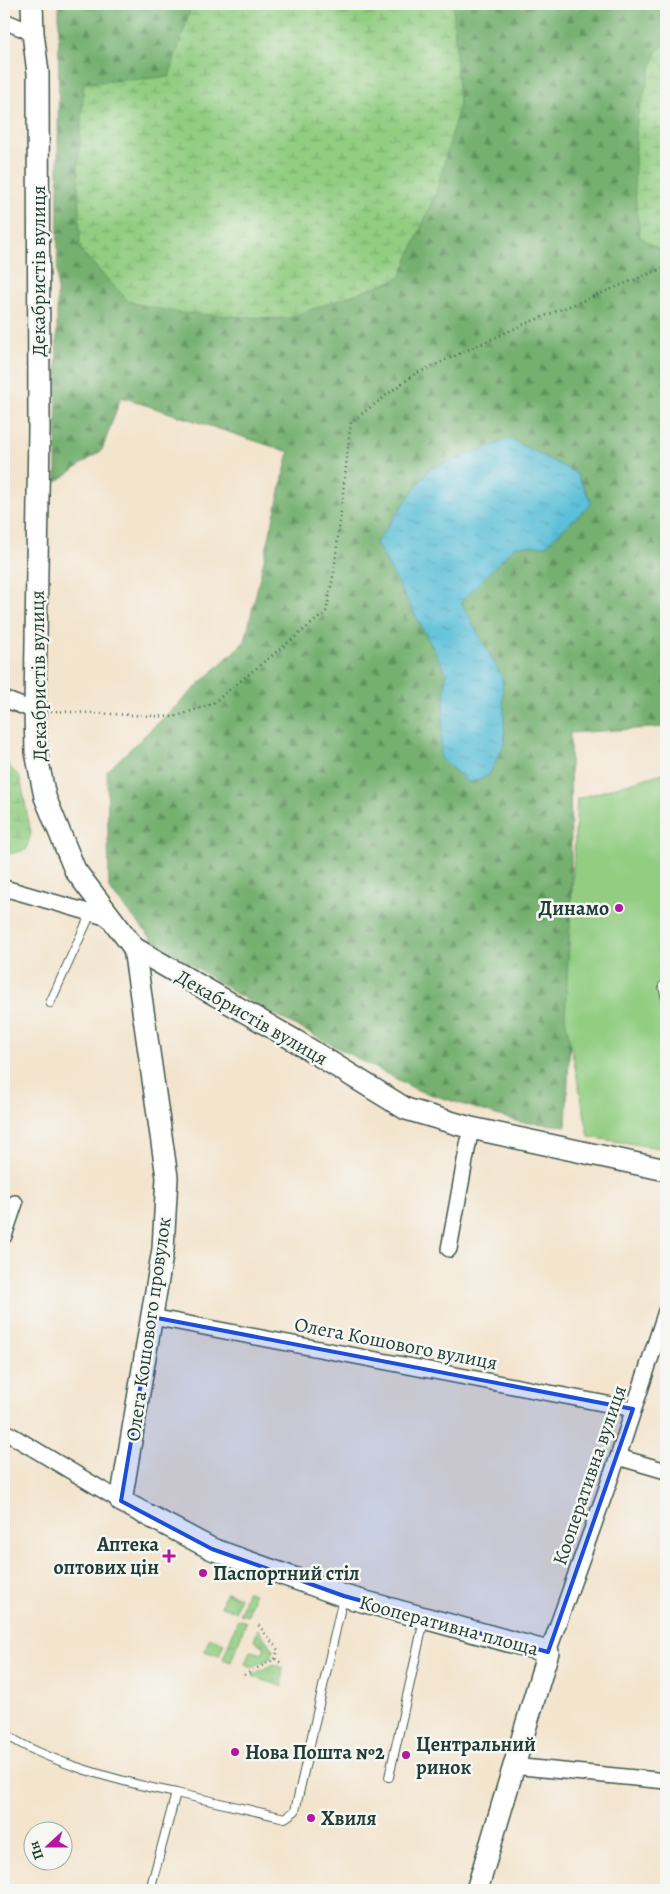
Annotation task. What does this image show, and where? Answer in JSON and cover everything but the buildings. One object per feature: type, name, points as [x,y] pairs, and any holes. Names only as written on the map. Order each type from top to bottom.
[{"type":"street","name":"Декабристів вулиця","points":[[32,4],[32,33],[38,73],[39,397],[36,752],[45,797],[75,870],[134,948],[294,1040],[406,1109],[471,1128],[666,1170]]},
{"type":"street","points":[[4,21],[32,33]]},
{"type":"street","points":[[4,699],[35,710]]},
{"type":"street","points":[[4,888],[112,919]]},
{"type":"street","name":"Олега Кошового провулок","points":[[121,1501],[163,1249],[168,1177],[134,948]]},
{"type":"street","points":[[449,1249],[471,1128]]},
{"type":"street","points":[[4,1236],[15,1203]]},
{"type":"street","name":"Кооперативна вулиця","points":[[548,1652],[618,1457],[666,1311]]},
{"type":"street","name":"Олега Кошового вулиця","points":[[152,1317],[633,1409]]},
{"type":"street","points":[[4,1431],[121,1501]]},
{"type":"street","points":[[618,1457],[666,1471]]},
{"type":"street","name":"Кооперативна площа","points":[[121,1501],[212,1549],[344,1596],[548,1652],[512,1766],[477,1890]]},
{"type":"street","points":[[512,1766],[666,1781]]},
{"type":"lane","points":[[50,1003],[91,913]]},
{"type":"lane","points":[[663,986],[666,998]]},
{"type":"lane","points":[[4,1732],[14,1740],[58,1760],[151,1788],[285,1818],[295,1811],[344,1596]]},
{"type":"lane","points":[[388,1776],[424,1618]]},
{"type":"lane","points":[[150,1890],[176,1793]]},
{"type":"path","points":[[35,710],[174,717],[212,704],[326,612],[334,572],[351,422],[414,375],[520,326],[666,267]]},
{"type":"path","points":[[244,1674],[275,1659],[278,1650],[256,1622]]},
{"type":"path","points":[[275,1659],[283,1664]]},
{"type":"highlighted area","points":[[152,1317],[633,1409],[548,1652],[344,1596],[212,1549],[121,1501]]},
{"type":"green space","points":[[59,4],[666,4],[666,727],[570,733],[572,993],[566,1126],[519,1122],[417,1090],[238,995],[152,939],[109,889],[107,771],[245,641],[289,452],[121,397],[102,450],[56,482]]},
{"type":"green space","points":[[192,4],[453,4],[459,106],[437,190],[400,278],[285,319],[179,313],[129,302],[80,250],[78,164],[84,83],[169,77]]},
{"type":"green space","points":[[666,44],[666,254],[640,237],[634,184],[637,117],[656,52]]},
{"type":"green space","points":[[4,761],[20,777],[31,833],[26,850],[4,855]]},
{"type":"green space","name":"Динамо","points":[[666,772],[666,1149],[589,1137],[565,1017],[577,799]]},
{"type":"green space","points":[[226,1592],[240,1597],[235,1611],[221,1606]]},
{"type":"green space","points":[[247,1592],[254,1594],[248,1616],[240,1614]]},
{"type":"green space","points":[[238,1619],[246,1622],[231,1662],[223,1659]]},
{"type":"green space","points":[[258,1629],[273,1650],[271,1658],[252,1667],[245,1664],[250,1651],[262,1654],[265,1647],[254,1641]]},
{"type":"green space","points":[[210,1637],[224,1643],[219,1656],[204,1651]]},
{"type":"green space","points":[[274,1664],[282,1668],[283,1687],[254,1677],[253,1674]]},
{"type":"water","points":[[510,439],[576,473],[592,503],[545,546],[515,546],[461,602],[502,677],[505,742],[489,775],[469,783],[440,758],[446,672],[376,543],[429,469]]},
{"type":"place","name":"Динамо","points":[[619,908]]},
{"type":"place","name":"Аптека оптових цін","points":[[169,1556]]},
{"type":"place","name":"Паспортний стіл","points":[[203,1573]]},
{"type":"place","name":"Нова Пошта №2","points":[[235,1752]]},
{"type":"place","name":"Центральний ринок","points":[[406,1755]]},
{"type":"place","name":"Хвиля","points":[[311,1818]]}]
